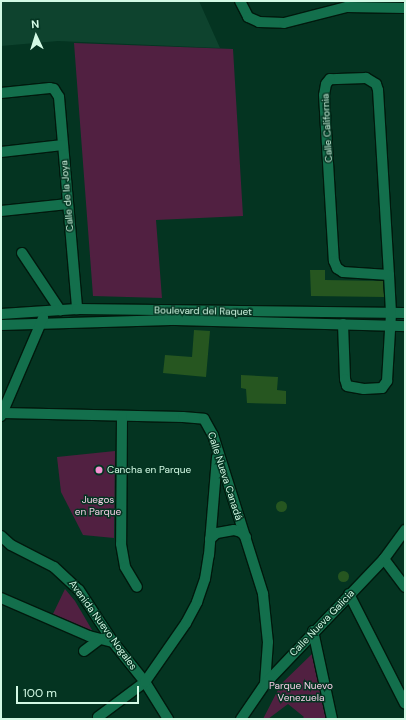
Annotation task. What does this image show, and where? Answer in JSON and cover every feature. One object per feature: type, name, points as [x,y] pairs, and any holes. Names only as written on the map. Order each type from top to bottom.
[{"type":"street","points":[[240,1],[248,17],[259,22],[284,23],[362,6],[405,8]]},
{"type":"street","name":"Calle California","points":[[343,324],[345,382],[352,388],[382,388],[387,381],[391,313],[389,275],[378,90],[376,84],[366,78],[330,78],[326,84],[324,95],[334,261],[337,268],[343,272],[389,275]]},
{"type":"street","name":"Calle de la Joya","points":[[1,93],[50,88],[54,89],[59,97],[77,309]]},
{"type":"street","points":[[1,152],[63,145]]},
{"type":"street","points":[[1,211],[68,204]]},
{"type":"street","points":[[22,252],[60,310]]},
{"type":"street","name":"Boulevard del Raquet","points":[[1,314],[77,309],[405,313]]},
{"type":"street","points":[[2,414],[46,310]]},
{"type":"street","name":"Boulevard del Raquet","points":[[1,325],[42,322],[171,320],[405,326]]},
{"type":"street","name":"Calle Nueva Canadá","points":[[2,414],[204,419],[213,435],[246,537],[266,616],[268,642],[265,684]]},
{"type":"street","points":[[122,416],[121,544],[125,567],[137,587]]},
{"type":"street","points":[[99,718],[145,682],[186,623],[197,602],[205,579],[218,453]]},
{"type":"street","points":[[210,538],[217,533],[234,530],[241,532],[246,537]]},
{"type":"street","name":"Calle Nueva Galicia","points":[[241,719],[265,684],[313,631],[384,559],[405,530]]},
{"type":"street","name":"Avenida Nuevo Nogales","points":[[1,536],[11,545],[67,576],[79,590],[113,642],[145,682],[168,719]]},
{"type":"street","points":[[384,559],[405,587]]},
{"type":"street","points":[[349,594],[405,704]]},
{"type":"street","points":[[1,598],[100,639],[113,642]]},
{"type":"street","points":[[313,631],[332,719]]},
{"type":"street","points":[[84,651],[100,639]]},
{"type":"shaded area","points":[[1,1],[199,1],[220,48],[58,41],[1,46]]},
{"type":"green space","points":[[74,43],[233,49],[243,216],[156,220],[162,298],[93,296]]},
{"type":"green space","points":[[391,314],[391,322],[322,322],[322,315]]},
{"type":"green space","name":"Juegos en Parque","points":[[115,451],[114,538],[83,535],[61,492],[57,457]]},
{"type":"green space","points":[[65,589],[75,601],[95,635],[52,616]]},
{"type":"green space","name":"Parque Nuevo Venezuela","points":[[312,654],[326,719],[302,719],[304,717],[288,704],[268,719],[263,719],[281,684]]},
{"type":"building","points":[[310,270],[325,270],[325,280],[383,281],[384,297],[311,296]]},
{"type":"building","points":[[194,330],[210,331],[206,377],[163,373],[165,355],[192,357]]},
{"type":"building","points":[[241,375],[278,377],[277,390],[286,391],[286,404],[247,403],[246,389],[241,388]]},
{"type":"building","points":[[279,501],[283,501],[285,502],[285,510],[279,511],[276,508],[276,504]]},
{"type":"building","points":[[341,571],[345,571],[347,572],[347,580],[341,581],[338,578],[338,574]]},
{"type":"place","name":"Cancha en Parque","points":[[99,470]]}]
